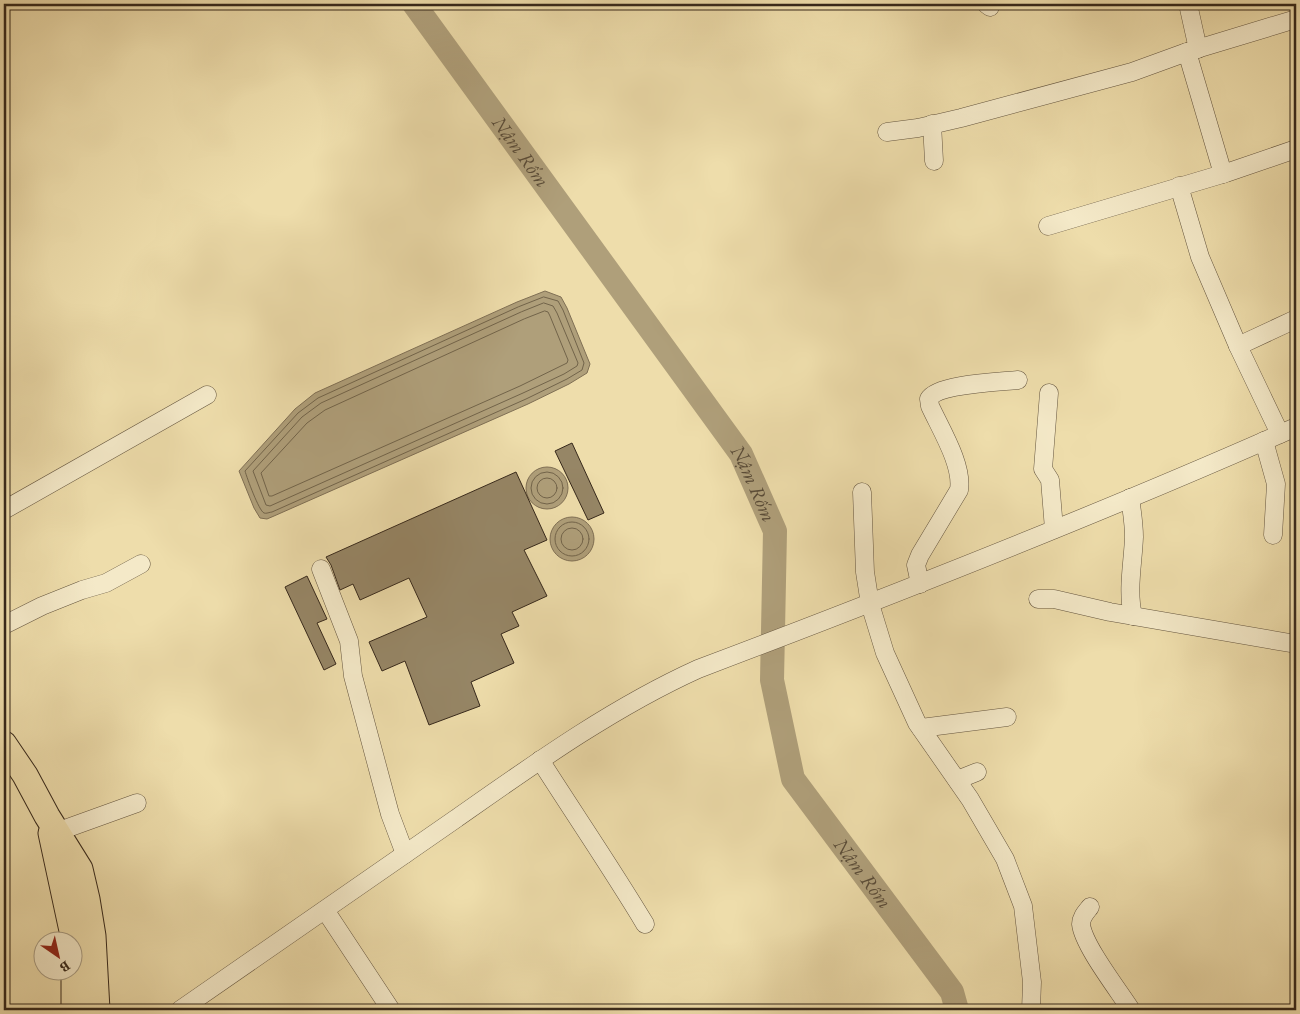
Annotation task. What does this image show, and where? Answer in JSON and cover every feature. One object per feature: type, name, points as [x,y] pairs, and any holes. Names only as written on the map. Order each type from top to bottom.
[{"type":"highway","points":[[8,756],[25,775],[52,827],[80,869],[86,891],[93,936],[97,1010]]},
{"type":"highway","points":[[52,827],[74,940],[74,1010]]},
{"type":"street","points":[[1188,4],[1193,51],[1222,174]]},
{"type":"street","points":[[887,132],[932,124],[1132,72],[1296,19]]},
{"type":"street","points":[[932,124],[934,161]]},
{"type":"street","points":[[1048,226],[1222,174],[1296,149]]},
{"type":"street","points":[[1179,186],[1200,258],[1238,346],[1272,438],[1276,484],[1273,535]]},
{"type":"street","points":[[1238,346],[1296,319]]},
{"type":"street","points":[[920,584],[916,565],[920,555],[959,490],[961,480],[956,463],[930,406],[929,399],[935,392],[962,386],[1018,380]]},
{"type":"street","points":[[1049,393],[1043,469],[1050,480],[1054,529]]},
{"type":"street","points":[[4,510],[207,395]]},
{"type":"street","points":[[180,1010],[540,760],[666,683],[920,584],[1130,498],[1296,427]]},
{"type":"street","points":[[862,492],[865,572],[864,606],[920,728],[970,799],[1005,859],[1022,906],[1032,982],[1031,1010]]},
{"type":"street","points":[[1130,498],[1134,537],[1130,590],[1130,604],[1133,616]]},
{"type":"street","points":[[4,625],[42,606],[82,590],[106,583],[141,564]]},
{"type":"street","points":[[321,569],[349,641],[353,676],[390,814],[405,854]]},
{"type":"street","points":[[1038,599],[1054,600],[1133,616],[1296,644]]},
{"type":"street","points":[[920,728],[1007,717]]},
{"type":"street","points":[[540,760],[645,924]]},
{"type":"street","points":[[956,780],[977,772]]},
{"type":"street","points":[[52,827],[137,803]]},
{"type":"street","points":[[1090,907],[1081,922],[1084,935],[1099,963],[1132,1010]]},
{"type":"street","points":[[325,910],[392,1010]]},
{"type":"water","points":[[545,291],[561,297],[567,308],[590,364],[587,373],[528,404],[267,519],[260,518],[239,471],[295,409],[315,393]]},
{"type":"water","points":[[551,467],[559,470],[565,476],[568,488],[565,500],[559,506],[543,509],[535,506],[529,500],[526,484],[529,476],[535,470]]},
{"type":"water","points":[[572,517],[584,521],[590,527],[594,539],[590,551],[584,557],[572,561],[560,557],[554,551],[550,539],[554,527],[560,521]]},
{"type":"building","points":[[572,443],[604,513],[588,520],[555,451]]},
{"type":"building","points":[[516,472],[547,540],[524,550],[547,596],[512,612],[519,626],[501,634],[514,663],[471,682],[480,706],[429,725],[405,661],[382,671],[369,642],[427,617],[409,578],[360,600],[353,584],[340,590],[326,557]]},
{"type":"building","points":[[307,576],[327,619],[317,623],[336,664],[324,670],[285,587]]},
{"type":"waterway","name":"Nậm Rốm","points":[[414,4],[741,454],[775,531],[772,680],[793,779],[952,992],[957,1010]]}]
